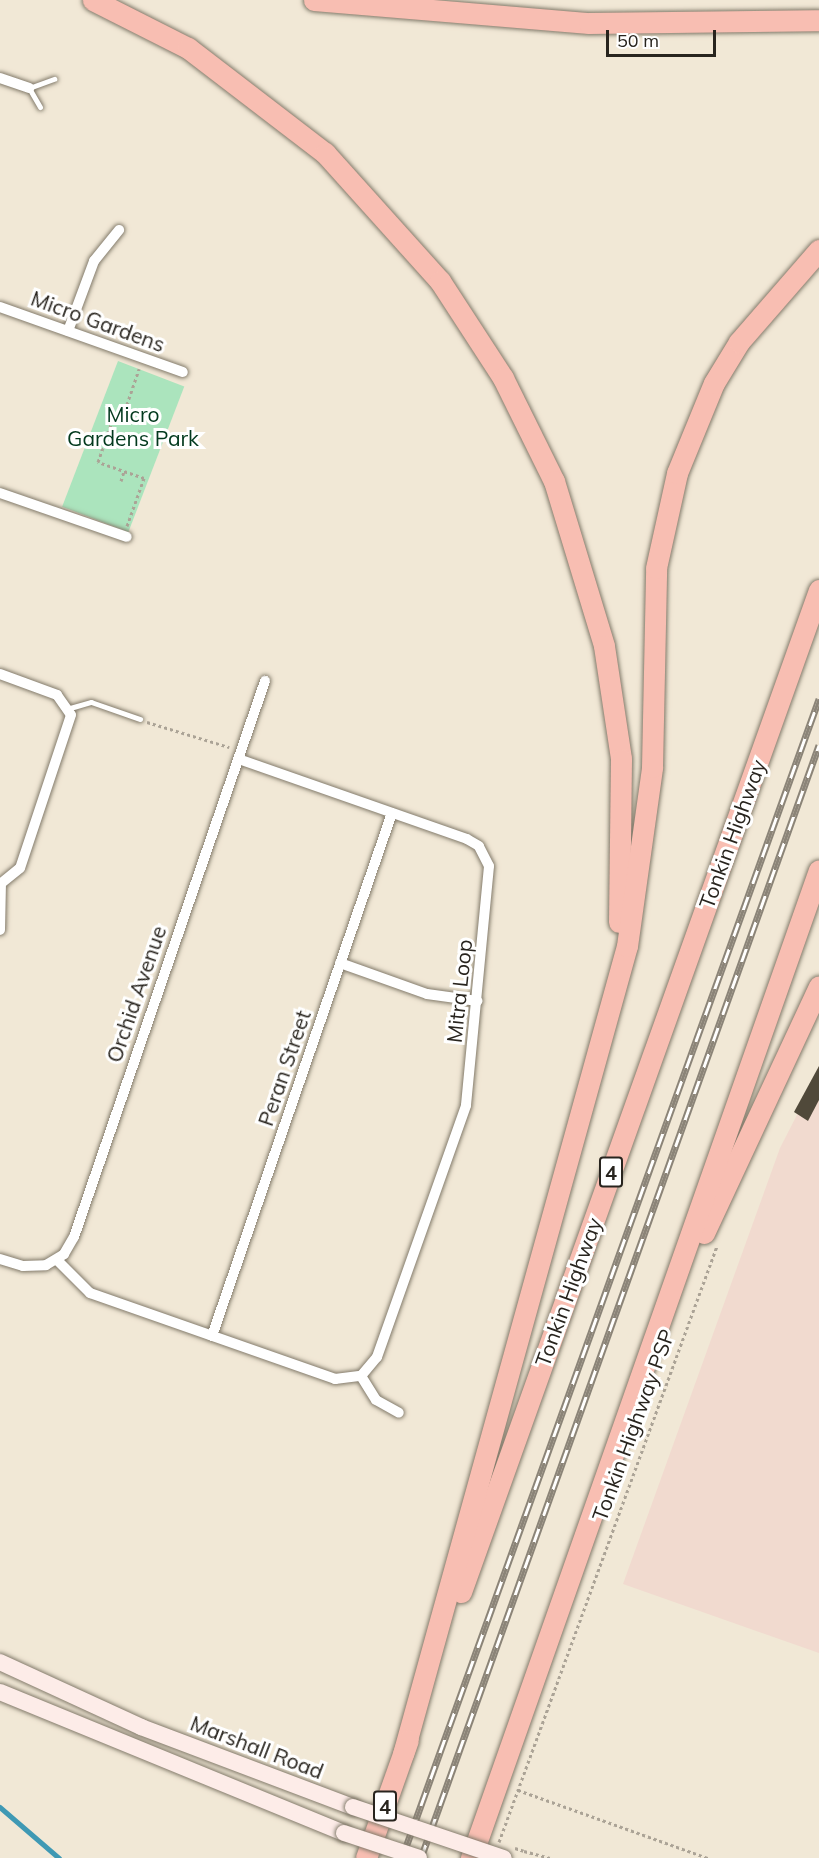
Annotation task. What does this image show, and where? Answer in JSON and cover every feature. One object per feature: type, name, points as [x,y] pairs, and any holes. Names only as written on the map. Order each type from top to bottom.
[{"type":"highway","points":[[93,0],[188,48],[325,153],[440,281],[530,429],[581,557],[614,702],[623,874],[599,1044]]},
{"type":"highway","points":[[314,0],[589,23],[819,20]]},
{"type":"highway","points":[[403,1754],[627,946],[644,845],[652,767],[656,568],[677,473],[710,392],[740,342],[819,250]]},
{"type":"highway","name":"Tonkin Highway","points":[[366,1858],[819,590]]},
{"type":"highway","points":[[471,1858],[819,870]]},
{"type":"highway","points":[[496,1786],[704,1232],[819,986]]},
{"type":"main road","name":"Marshall Road","points":[[0,1662],[141,1727],[353,1807],[501,1853]]},
{"type":"main road","points":[[0,1692],[344,1833],[419,1858]]},
{"type":"street","points":[[0,78],[29,88]]},
{"type":"street","points":[[68,331],[94,261],[119,230]]},
{"type":"street","name":"Micro Gardens","points":[[0,307],[183,372]]},
{"type":"street","points":[[0,493],[125,537]]},
{"type":"street","points":[[0,674],[57,695],[70,708],[70,726],[20,868],[0,884],[0,930]]},
{"type":"street","name":"Orchid Avenue","points":[[57,1260],[74,1237],[265,681]]},
{"type":"street","name":"Mitra Loop","points":[[240,754],[392,813],[467,839],[485,854],[490,882],[478,1001],[463,1114],[377,1357],[361,1376]]},
{"type":"street","name":"Peran Street","points":[[212,1336],[392,813]]},
{"type":"street","points":[[340,963],[427,994],[478,1001]]},
{"type":"street","points":[[0,1259],[23,1266],[57,1260],[90,1293],[335,1378],[361,1376],[376,1400],[399,1413]]},
{"type":"lane","points":[[40,106],[29,88],[54,79]]},
{"type":"lane","points":[[70,708],[91,702],[140,719]]},
{"type":"path","points":[[123,416],[143,358]]},
{"type":"path","points":[[125,537],[144,478],[98,462],[115,413],[141,422]]},
{"type":"path","points":[[121,481],[124,471]]},
{"type":"path","points":[[140,719],[240,754]]},
{"type":"path","name":"Tonkin Highway PSP","points":[[501,1853],[518,1790],[721,1236]]},
{"type":"path","points":[[518,1790],[708,1858]]},
{"type":"path","points":[[524,1851],[550,1858]]},
{"type":"shaded area","points":[[819,1072],[819,1653],[623,1584],[780,1148]]},
{"type":"green space","name":"Micro Gardens Park","points":[[118,361],[184,386],[128,532],[62,507]]},
{"type":"building","points":[[819,1066],[819,1100],[808,1121],[794,1112]]},
{"type":"waterway","points":[[0,1807],[59,1858]]},
{"type":"railway","points":[[402,1858],[819,699]]},
{"type":"railway","points":[[421,1858],[819,745]]}]
